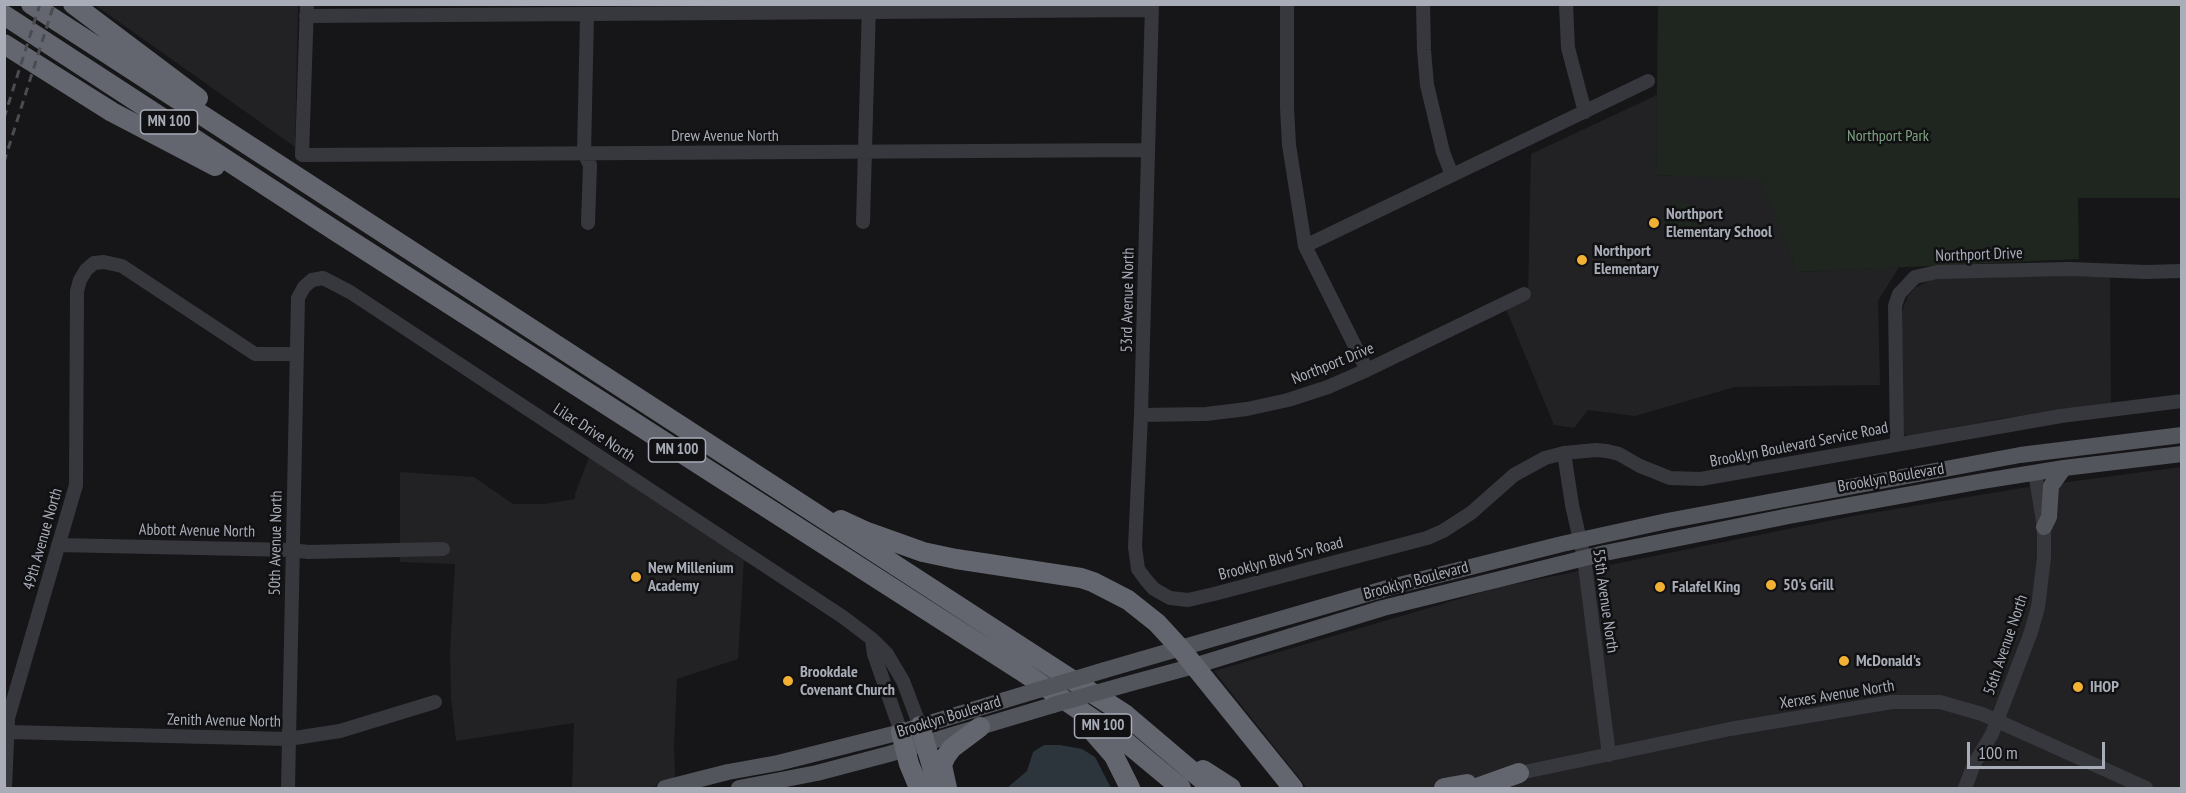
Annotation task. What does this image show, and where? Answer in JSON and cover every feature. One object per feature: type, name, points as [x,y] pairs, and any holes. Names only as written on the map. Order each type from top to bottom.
[{"type":"highway","name":"MN 100","points":[[31,4],[1126,715],[1212,789]]},
{"type":"highway","points":[[73,4],[224,117],[248,144]]},
{"type":"highway","name":"MN 100","points":[[4,15],[334,230],[1020,670],[1120,738],[1181,789]]},
{"type":"highway","points":[[4,44],[112,112],[334,230]]},
{"type":"highway","points":[[764,480],[867,532],[923,552],[956,560],[1065,575],[1093,582],[1137,606],[1180,648],[1293,789]]},
{"type":"highway","points":[[1020,670],[1095,734],[1114,756],[1130,789]]},
{"type":"highway","points":[[1126,715],[1231,789]]},
{"type":"highway","points":[[947,789],[942,765],[946,756],[952,748],[980,727]]},
{"type":"highway","points":[[922,735],[938,789]]},
{"type":"highway","points":[[903,741],[919,789]]},
{"type":"highway","points":[[1444,789],[1472,786],[1519,773]]},
{"type":"main road","name":"Brooklyn Boulevard","points":[[739,789],[817,772],[922,735],[1005,700],[1105,670],[1391,587],[1580,540],[1667,521],[2020,455],[2181,435]]},
{"type":"main road","points":[[2035,473],[2045,460],[2096,445]]},
{"type":"main road","name":"Brooklyn Boulevard","points":[[922,735],[980,727],[1194,666],[1383,608],[1584,558],[1789,516],[2035,473],[2181,454]]},
{"type":"main road","points":[[2044,527],[2049,517],[2051,486],[2064,468]]},
{"type":"main road","name":"Brooklyn Boulevard","points":[[665,789],[728,772],[903,741]]},
{"type":"street","points":[[1287,4],[1286,71],[1289,136],[1305,246],[1367,370]]},
{"type":"street","points":[[1423,4],[1427,85],[1443,152],[1452,175]]},
{"type":"street","points":[[1566,4],[1568,48],[1584,112]]},
{"type":"street","points":[[306,10],[587,15],[869,9],[1152,7]]},
{"type":"street","name":"53rd Avenue North","points":[[1152,7],[1141,414],[1135,547],[1138,569],[1154,589]]},
{"type":"street","points":[[863,222],[869,9]]},
{"type":"street","name":"Drew Avenue North","points":[[306,10],[302,155],[1147,150]]},
{"type":"street","points":[[587,15],[584,153],[590,165],[588,224]]},
{"type":"street","points":[[1305,246],[1648,81]]},
{"type":"street","name":"49th Avenue North","points":[[6,789],[8,718],[76,485],[77,291],[86,270],[94,263],[114,262],[255,354],[297,354]]},
{"type":"street","name":"Northport Drive","points":[[1897,443],[1895,306],[1899,294],[1915,277],[1937,272],[2070,269],[2181,271]]},
{"type":"street","name":"Lilac Drive North","points":[[298,298],[304,287],[312,280],[323,279],[350,292],[843,617],[872,639],[887,654],[903,681],[922,735]]},
{"type":"street","name":"Northport Drive","points":[[1141,414],[1206,414],[1247,409],[1288,400],[1328,387],[1367,370],[1524,294]]},
{"type":"street","name":"50th Avenue North","points":[[288,789],[298,298]]},
{"type":"street","name":"Brooklyn Boulevard Service Road","points":[[1416,540],[1456,524],[1527,466],[1564,453],[1607,451],[1619,454],[1640,466],[1670,478],[1701,479],[2061,416],[2181,401]]},
{"type":"street","name":"55th Avenue North","points":[[1564,453],[1584,558],[1609,755]]},
{"type":"street","name":"56th Avenue North","points":[[1965,789],[1974,764],[1992,734],[2038,607],[2044,558],[2044,527],[2035,473]]},
{"type":"street","name":"Brooklyn Blvd Srv Road","points":[[1154,589],[1170,598],[1188,600],[1416,540]]},
{"type":"street","name":"Abbott Avenue North","points":[[58,545],[308,552],[443,549]]},
{"type":"street","points":[[872,639],[874,654],[903,741]]},
{"type":"street","name":"Zenith Avenue North","points":[[8,732],[288,739],[340,731],[435,702]]},
{"type":"street","name":"Xerxes Avenue North","points":[[1519,773],[1730,729],[1892,702],[1940,702],[1969,709],[1997,720],[2146,789]]},
{"type":"shaded area","points":[[95,5],[298,5],[295,147],[208,85]]},
{"type":"shaded area","name":"Northport Elementary School","points":[[1657,95],[1656,175],[1761,179],[1797,272],[1899,267],[1878,301],[1880,385],[1735,387],[1635,416],[1588,410],[1574,428],[1554,425],[1506,309],[1528,295],[1531,154]]},
{"type":"shaded area","points":[[2110,277],[2111,403],[1998,419],[1909,436],[1903,434],[1901,431],[1902,311],[1908,296],[1915,288],[1935,278]]},
{"type":"shaded area","points":[[590,455],[744,558],[738,659],[677,679],[675,779],[653,787],[572,788],[574,723],[456,741],[451,697],[450,651],[455,564],[400,562],[400,472],[474,477],[513,504],[544,504],[575,499]]},
{"type":"shaded area","points":[[2181,467],[2181,788],[1307,788],[1214,671],[1500,587],[1853,516],[2022,488]]},
{"type":"shaded area","points":[[1044,745],[1082,749],[1095,757],[1111,788],[1007,788],[1027,771],[1033,752]]},
{"type":"green space","name":"Northport Park","points":[[1658,5],[2181,5],[2181,198],[2078,198],[2079,259],[1797,272],[1761,180],[1656,175]]},
{"type":"green space","points":[[1673,197],[1708,213],[1695,242],[1660,226]]},
{"type":"railway","points":[[4,118],[40,4]]},
{"type":"railway","points":[[4,162],[54,4]]},
{"type":"place","name":"Northport Elementary School","points":[[1654,223]]},
{"type":"place","name":"Northport Elementary","points":[[1582,260]]},
{"type":"place","name":"New Millenium Academy","points":[[636,577]]},
{"type":"place","name":"50's Grill","points":[[1771,585]]},
{"type":"place","name":"Falafel King","points":[[1660,587]]},
{"type":"place","name":"McDonald's","points":[[1844,661]]},
{"type":"place","name":"Brookdale Covenant Church","points":[[788,681]]},
{"type":"place","name":"IHOP","points":[[2078,687]]}]
